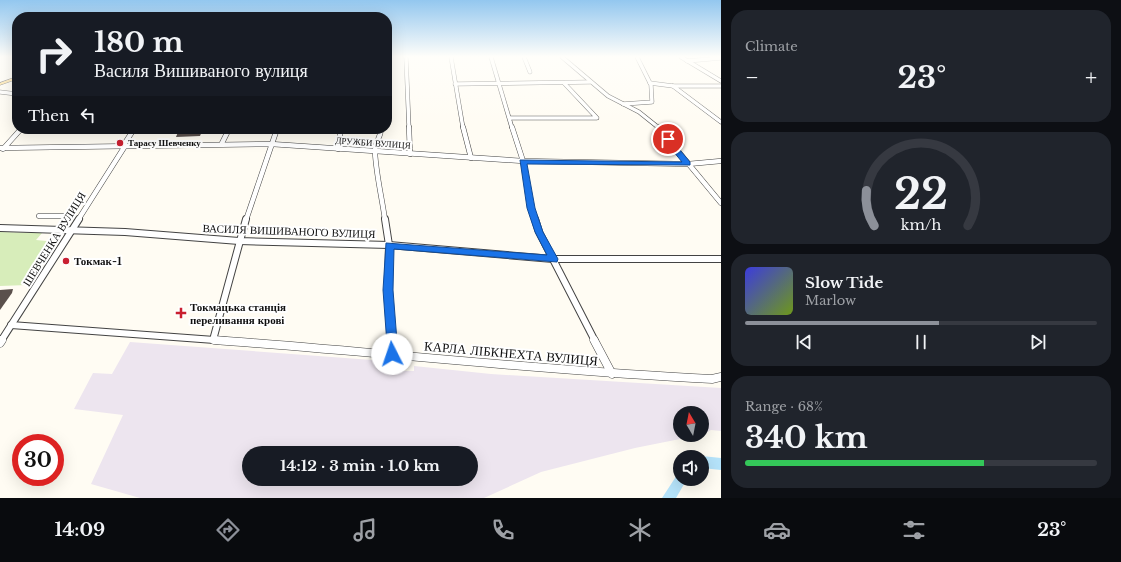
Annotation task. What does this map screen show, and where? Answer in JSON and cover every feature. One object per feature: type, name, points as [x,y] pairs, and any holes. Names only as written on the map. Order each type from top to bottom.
[{"type":"main road","points":[[0,84],[11,80]]},
{"type":"street","points":[[407,80],[410,154]]},
{"type":"street","points":[[454,80],[464,134],[471,158]]},
{"type":"street","points":[[498,80],[523,161],[531,208],[539,232],[612,374]]},
{"type":"street","points":[[623,104],[652,102],[653,97],[649,80]]},
{"type":"street","points":[[455,84],[499,85],[590,82],[646,117],[658,127],[721,203]]},
{"type":"street","points":[[510,118],[597,118],[564,83]]},
{"type":"street","points":[[650,83],[673,86],[721,86]]},
{"type":"street","points":[[673,86],[721,122]]},
{"type":"street","points":[[0,92],[12,93]]},
{"type":"street","points":[[1,148],[13,134]]},
{"type":"street","points":[[1,148],[16,134]]},
{"type":"street","name":"ШЕВЧЕНКА ВУЛИЦЯ","points":[[0,343],[131,134]]},
{"type":"street","name":"ШЕВЧЕНКА ВУЛИЦЯ","points":[[125,146],[135,134]]},
{"type":"street","points":[[222,143],[226,134]]},
{"type":"street","points":[[213,340],[239,241],[275,134]]},
{"type":"street","points":[[338,149],[340,134]]},
{"type":"street","points":[[381,134],[376,140],[375,152],[389,246],[388,290],[392,354]]},
{"type":"street","name":"ДРУЖБИ ВУЛИЦЯ","points":[[1,148],[222,143],[271,144],[523,161],[688,164],[721,161]]},
{"type":"street","points":[[38,216],[65,216]]},
{"type":"street","name":"ВАСИЛЯ ВИШИВАНОГО ВУЛИЦЯ","points":[[0,228],[72,230],[239,241],[389,246],[553,259],[721,259]]},
{"type":"street","name":"КАРЛА ЛІБКНЕХТА ВУЛИЦЯ","points":[[11,325],[330,348],[612,374],[712,378],[721,377]]},
{"type":"shaded area","points":[[130,342],[399,362],[402,371],[414,371],[414,366],[491,374],[721,388],[721,431],[709,431],[709,406],[673,406],[673,440],[635,448],[541,472],[484,498],[140,498],[91,484],[123,415],[74,409],[93,373],[112,374]]},
{"type":"green space","points":[[0,232],[42,233],[36,240],[57,242],[27,285],[0,286]]},
{"type":"building","points":[[177,134],[201,134],[200,136],[176,137]]},
{"type":"building","points":[[13,289],[12,293],[0,310],[0,290]]},
{"type":"waterway","points":[[709,463],[721,464]]},
{"type":"waterway","points":[[668,498],[676,486]]},
{"type":"place","name":"Тарасу Шевченку","points":[[120,143]]},
{"type":"place","name":"Токмак-1","points":[[66,261]]},
{"type":"place","name":"Токмацька станція переливання крові","points":[[181,313]]},
{"type":"route","points":[[392,354],[388,290],[389,246],[553,259],[539,232],[531,208],[523,161],[688,164],[668,139]]}]
